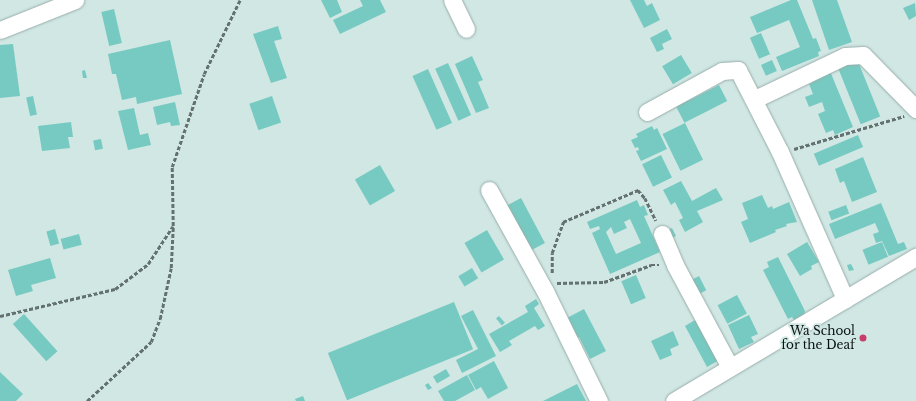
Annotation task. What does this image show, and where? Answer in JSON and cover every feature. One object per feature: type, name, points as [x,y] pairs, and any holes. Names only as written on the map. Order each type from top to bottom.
[{"type":"street","points":[[0,30],[76,0]]},
{"type":"street","points":[[452,0],[466,29]]},
{"type":"street","points":[[755,99],[845,56],[863,55],[913,112]]},
{"type":"street","points":[[647,112],[722,71],[738,70],[755,99],[780,152],[845,299]]},
{"type":"street","points":[[489,190],[549,287],[599,401]]},
{"type":"street","points":[[662,234],[675,265],[730,367]]},
{"type":"street","points":[[674,401],[916,257]]},
{"type":"path","points":[[87,401],[151,342],[160,319],[171,268],[173,226],[172,167],[204,74],[240,0]]},
{"type":"path","points":[[780,152],[913,112]]},
{"type":"path","points":[[662,234],[646,198],[638,190],[563,222],[552,253],[549,287],[604,282],[651,265],[675,265]]},
{"type":"path","points":[[0,316],[116,289],[148,264],[173,226]]},
{"type":"building","points":[[321,0],[337,0],[342,12],[330,18]]},
{"type":"building","points":[[360,0],[380,0],[386,12],[340,34],[333,20],[363,6]]},
{"type":"building","points":[[630,0],[644,0],[647,6],[652,3],[660,20],[644,28]]},
{"type":"building","points":[[791,0],[797,0],[813,39],[816,38],[821,51],[818,52],[819,56],[782,71],[776,57],[800,47],[789,20],[757,33],[750,17]]},
{"type":"building","points":[[812,0],[837,0],[852,42],[829,50]]},
{"type":"building","points":[[915,3],[916,16],[909,20],[903,8]]},
{"type":"building","points":[[114,9],[122,43],[109,46],[101,12]]},
{"type":"building","points":[[278,26],[282,39],[274,41],[287,78],[271,83],[253,34]]},
{"type":"building","points":[[667,29],[672,39],[662,44],[664,49],[657,52],[650,38]]},
{"type":"building","points":[[761,33],[770,54],[759,59],[750,38]]},
{"type":"building","points":[[170,40],[182,94],[137,104],[136,97],[122,100],[116,74],[112,74],[108,54]]},
{"type":"building","points":[[13,44],[20,96],[0,98],[0,45]]},
{"type":"building","points":[[681,55],[692,73],[673,84],[662,66]]},
{"type":"building","points":[[472,56],[483,80],[478,82],[489,108],[476,113],[455,64]]},
{"type":"building","points":[[857,59],[880,116],[861,124],[838,67]]},
{"type":"building","points":[[772,60],[777,71],[766,76],[761,65]]},
{"type":"building","points":[[448,63],[471,115],[458,121],[435,69]]},
{"type":"building","points":[[428,69],[452,123],[436,130],[412,76]]},
{"type":"building","points":[[85,70],[87,78],[83,78],[82,71]]},
{"type":"building","points":[[830,71],[853,127],[835,135],[833,130],[826,133],[818,114],[825,111],[822,102],[809,107],[805,97],[813,94],[809,84],[813,82],[812,79]]},
{"type":"building","points":[[719,85],[727,101],[684,123],[676,107]]},
{"type":"building","points":[[33,96],[37,115],[30,116],[26,97]]},
{"type":"building","points":[[272,96],[281,122],[258,130],[249,104]]},
{"type":"building","points":[[175,102],[180,125],[171,126],[170,122],[157,125],[153,107]]},
{"type":"building","points":[[134,108],[140,135],[148,133],[151,145],[128,150],[118,111]]},
{"type":"building","points":[[71,122],[73,137],[68,137],[70,148],[42,151],[38,126]]},
{"type":"building","points":[[685,123],[703,160],[681,171],[663,134]]},
{"type":"building","points":[[652,126],[654,130],[657,128],[667,149],[641,161],[636,151],[639,150],[638,147],[635,148],[631,140],[638,137],[636,134]]},
{"type":"building","points":[[858,135],[863,147],[819,166],[814,154]]},
{"type":"building","points":[[101,139],[103,149],[95,150],[93,141]]},
{"type":"building","points":[[661,155],[672,177],[653,187],[642,164]]},
{"type":"building","points":[[863,157],[877,192],[852,202],[844,181],[840,183],[835,169]]},
{"type":"building","points":[[380,165],[395,191],[370,205],[355,180]]},
{"type":"building","points":[[681,181],[692,201],[716,188],[723,200],[697,211],[703,222],[685,232],[679,220],[683,218],[675,202],[671,205],[663,190]]},
{"type":"building","points":[[762,195],[768,208],[772,206],[773,209],[789,202],[797,222],[786,224],[787,226],[775,230],[776,232],[750,243],[741,222],[748,219],[742,203]]},
{"type":"building","points":[[521,198],[545,243],[532,250],[508,205]]},
{"type":"building","points":[[637,200],[640,207],[644,205],[648,215],[644,216],[660,252],[610,274],[592,233],[600,229],[599,226],[590,229],[587,222]],"holes":[[[630,219],[641,243],[616,254],[606,232],[611,227],[614,234],[627,228],[624,222]]]},
{"type":"building","points":[[881,203],[898,244],[904,242],[907,249],[889,256],[882,241],[876,243],[873,234],[879,232],[875,223],[835,239],[829,224]]},
{"type":"building","points":[[846,205],[849,213],[831,220],[828,212]]},
{"type":"building","points":[[672,228],[676,236],[672,238],[667,230]]},
{"type":"building","points":[[55,229],[59,243],[50,246],[46,231]]},
{"type":"building","points":[[487,230],[504,259],[481,272],[464,243]]},
{"type":"building","points":[[79,234],[82,245],[63,250],[61,239]]},
{"type":"building","points":[[807,242],[819,262],[811,266],[812,269],[800,276],[787,254]]},
{"type":"building","points":[[882,242],[888,257],[869,265],[863,250]]},
{"type":"building","points":[[778,257],[805,311],[804,315],[794,320],[792,317],[788,319],[763,270],[769,267],[767,262]]},
{"type":"building","points":[[50,258],[56,278],[31,285],[33,291],[16,296],[8,270]]},
{"type":"building","points":[[851,264],[854,270],[849,271],[847,265]]},
{"type":"building","points":[[472,268],[478,278],[464,287],[458,276]]},
{"type":"building","points":[[636,275],[646,298],[631,304],[621,281]]},
{"type":"building","points":[[699,276],[706,290],[699,294],[692,280]]},
{"type":"building","points":[[737,295],[747,314],[727,324],[718,305]]},
{"type":"building","points":[[536,299],[539,304],[534,308],[545,326],[538,330],[535,326],[509,341],[512,345],[500,352],[489,334],[528,312],[525,306]]},
{"type":"building","points":[[454,302],[473,349],[347,400],[328,353]]},
{"type":"building","points":[[584,309],[606,351],[590,359],[579,337],[575,339],[565,319]]},
{"type":"building","points":[[473,310],[496,356],[462,373],[456,360],[478,349],[461,316]]},
{"type":"building","points":[[24,314],[57,351],[46,361],[13,324]]},
{"type":"building","points":[[749,315],[758,334],[751,337],[754,342],[739,349],[728,325]]},
{"type":"building","points":[[499,316],[505,323],[502,325],[496,319]]},
{"type":"building","points":[[695,320],[721,359],[707,367],[685,326]]},
{"type":"building","points":[[673,331],[679,345],[670,349],[672,355],[660,360],[651,341]]},
{"type":"building","points":[[494,361],[508,388],[488,399],[481,387],[476,390],[468,375]]},
{"type":"building","points":[[446,369],[450,376],[437,383],[433,376]]},
{"type":"building","points":[[0,372],[23,394],[16,401],[0,401]]},
{"type":"building","points":[[467,375],[475,390],[455,401],[444,401],[438,391]]},
{"type":"building","points":[[428,383],[432,388],[428,390],[425,385]]},
{"type":"building","points":[[577,384],[586,401],[543,401]]},
{"type":"building","points":[[303,396],[305,401],[296,401],[295,399]]},
{"type":"place","name":"Wa School for the Deaf","points":[[863,338]]}]
